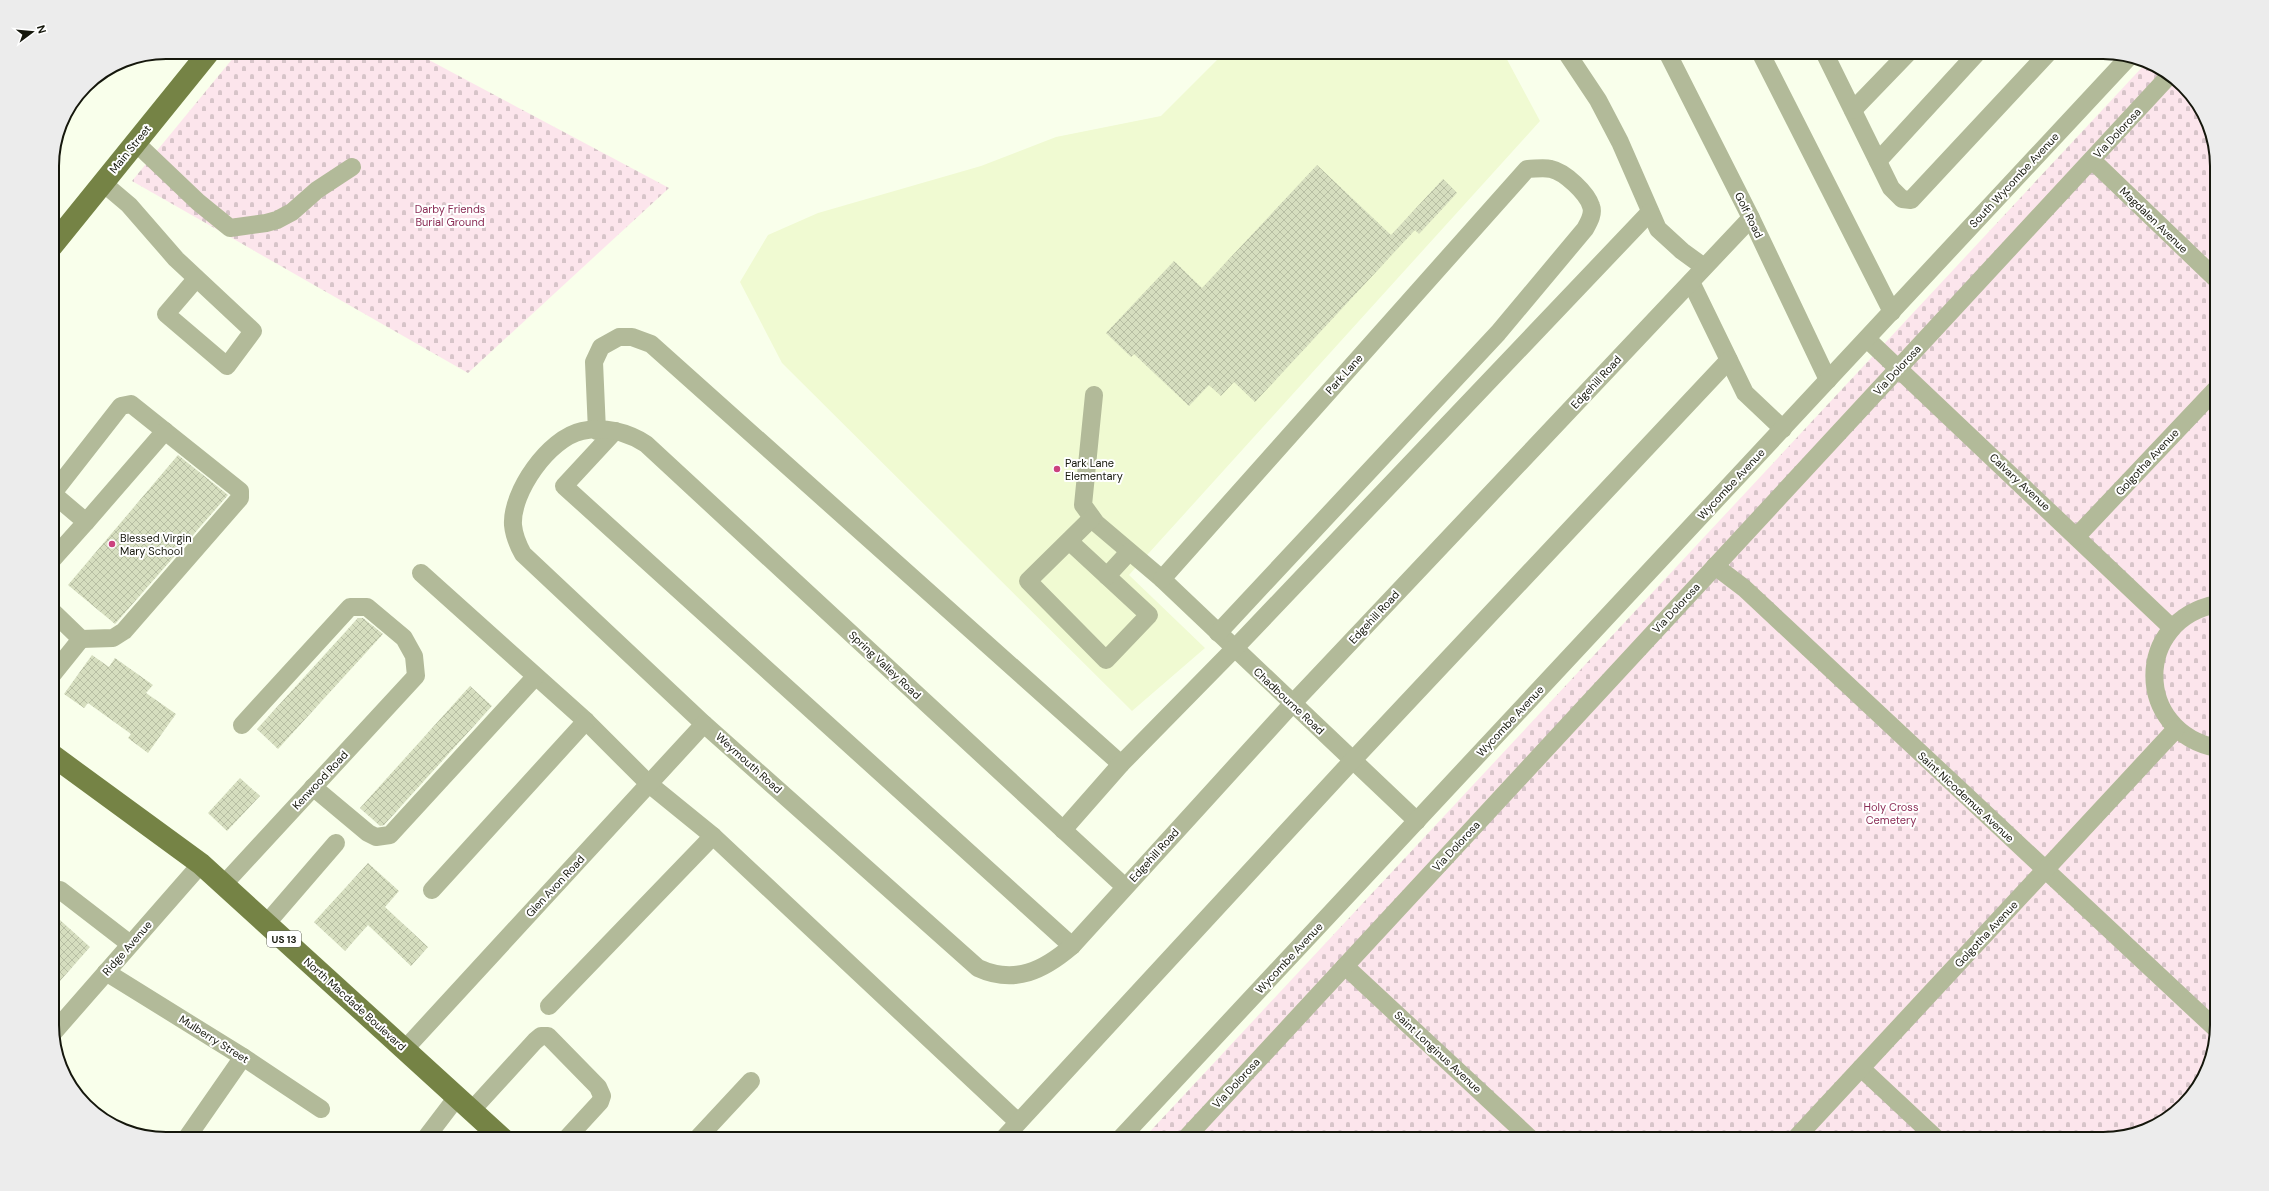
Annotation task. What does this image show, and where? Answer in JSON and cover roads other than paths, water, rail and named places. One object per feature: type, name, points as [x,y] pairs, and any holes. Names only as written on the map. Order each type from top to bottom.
[{"type":"main road","name":"Main Street","points":[[59,233],[103,183],[203,59]]},
{"type":"main road","name":"North Macdade Boulevard","points":[[59,760],[201,864],[495,1132]]},
{"type":"street","points":[[1571,59],[1602,107],[1620,142],[1658,228],[1667,238],[1704,267]]},
{"type":"street","name":"Golf Road","points":[[1671,59],[1751,218],[1828,380]]},
{"type":"street","points":[[1764,59],[1896,307]]},
{"type":"street","points":[[1833,59],[1853,110],[1891,188],[1902,200],[1911,200],[2042,59]]},
{"type":"street","points":[[1853,110],[1902,59]]},
{"type":"street","points":[[1878,161],[1972,59]]},
{"type":"street","name":"South Wycombe Avenue","points":[[1896,307],[2125,61]]},
{"type":"street","name":"Via Dolorosa","points":[[1191,1132],[2165,80]]},
{"type":"street","points":[[135,142],[198,202],[230,228],[277,220],[292,212],[317,190],[352,168]]},
{"type":"street","name":"Magdalen Avenue","points":[[2092,160],[2210,273]]},
{"type":"street","name":"Park Lane","points":[[1162,579],[1527,169],[1553,169],[1572,180],[1591,205],[1591,214],[1585,229],[1498,333],[1218,633]]},
{"type":"street","points":[[103,183],[129,205],[176,259],[196,279],[253,331],[227,366],[166,314],[196,279]]},
{"type":"street","points":[[1063,830],[1121,764],[1234,649],[1650,212]]},
{"type":"street","name":"Edgehill Road","points":[[978,968],[992,975],[1003,976],[1026,973],[1048,965],[1072,946],[1292,703],[1751,218]]},
{"type":"street","points":[[1691,282],[1745,393],[1783,429]]},
{"type":"street","name":"Wycombe Avenue","points":[[1127,1132],[1896,307]]},
{"type":"street","points":[[597,431],[594,362],[601,347],[608,341],[625,337],[643,339],[651,344],[1121,764]]},
{"type":"street","name":"Calvary Avenue","points":[[1867,339],[2078,536],[2172,628]]},
{"type":"street","points":[[1009,1132],[1352,761],[1730,360]]},
{"type":"street","name":"Chadbourne Road","points":[[1094,395],[1082,505],[1092,518],[1129,552],[1162,579],[1352,761],[1417,821]]},
{"type":"street","name":"Golgotha Avenue","points":[[2078,536],[2210,395]]},
{"type":"street","points":[[59,485],[121,406],[131,404],[240,491],[240,498],[124,631],[113,638],[81,638],[59,618]]},
{"type":"street","points":[[59,552],[166,431]]},
{"type":"street","name":"Spring Valley Road","points":[[522,554],[515,540],[513,524],[521,490],[533,471],[554,447],[570,436],[582,431],[615,431],[634,436],[646,444],[1125,886]]},
{"type":"street","points":[[615,431],[564,486],[1072,946]]},
{"type":"street","points":[[59,498],[86,522]]},
{"type":"street","points":[[1068,541],[1148,615],[1106,660],[1028,581],[1068,541],[1092,518]]},
{"type":"street","points":[[1107,576],[1129,552]]},
{"type":"street","name":"Weymouth Road","points":[[522,554],[704,724],[978,968]]},
{"type":"street","name":"Saint Nicodemus Avenue","points":[[1715,566],[1744,588],[2210,1023]]},
{"type":"street","points":[[421,573],[535,677],[586,721],[649,784],[713,836],[1018,1122]]},
{"type":"street","name":"Kenwood Road","points":[[224,884],[416,676],[414,656],[404,638],[367,606],[350,607],[242,725]]},
{"type":"street","points":[[2210,606],[2194,611],[2172,628],[2157,655],[2154,684],[2158,699],[2166,716],[2176,729],[2200,744],[2210,746]]},
{"type":"street","points":[[59,665],[81,638]]},
{"type":"street","points":[[313,787],[368,833],[376,837],[390,835],[535,677]]},
{"type":"street","points":[[432,890],[586,721]]},
{"type":"street","name":"Glen Avon Road","points":[[405,1049],[704,724]]},
{"type":"street","name":"Golgotha Avenue","points":[[1802,1132],[2176,729]]},
{"type":"street","points":[[549,1006],[713,836]]},
{"type":"street","points":[[267,923],[336,844]]},
{"type":"street","name":"Ridge Avenue","points":[[59,1025],[201,864]]},
{"type":"street","points":[[60,890],[130,944]]},
{"type":"street","name":"Saint Longinus Avenue","points":[[1345,966],[1523,1132]]},
{"type":"street","name":"Mulberry Street","points":[[106,972],[321,1109]]},
{"type":"street","points":[[433,1132],[541,1036],[548,1036],[598,1087],[602,1096],[600,1102],[572,1132]]},
{"type":"street","points":[[191,1132],[243,1058]]},
{"type":"street","points":[[1861,1068],[1930,1132]]},
{"type":"street","points":[[703,1132],[751,1080]]},
{"type":"place","name":"Park Lane Elementary","points":[[1057,469]]},
{"type":"place","name":"Blessed Virgin Mary School","points":[[112,544]]},
{"type":"park label","name":"Darby Friends Burial Ground","points":[[450,215]]},
{"type":"park label","name":"Holy Cross Cemetery","points":[[1891,813]]}]
